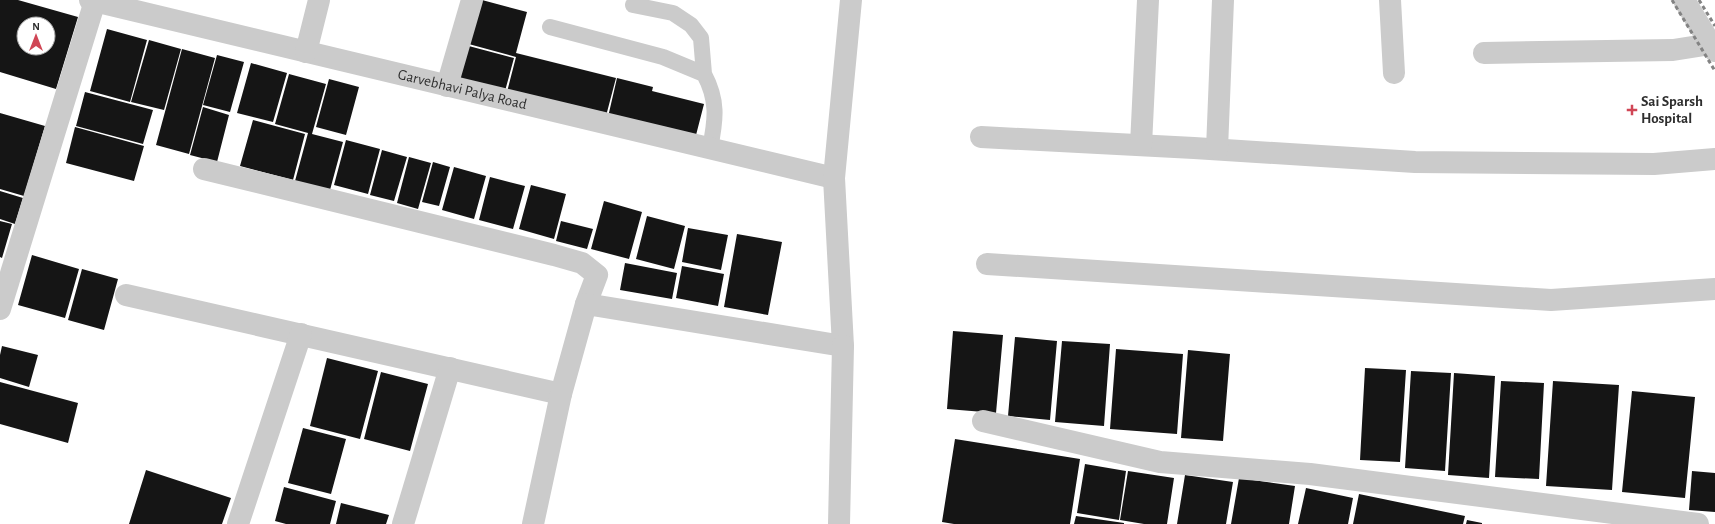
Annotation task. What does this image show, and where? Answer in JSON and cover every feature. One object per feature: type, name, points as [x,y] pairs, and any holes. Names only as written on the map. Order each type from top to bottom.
[{"type":"street","points":[[306,52],[319,0]]},
{"type":"street","points":[[447,86],[472,0]]},
{"type":"street","points":[[839,524],[843,346],[834,178],[851,0]]},
{"type":"street","points":[[1141,145],[1148,0]]},
{"type":"street","points":[[1217,149],[1223,0]]},
{"type":"street","points":[[1390,0],[1394,73]]},
{"type":"street","points":[[1484,53],[1713,48],[1684,0]]},
{"type":"street","points":[[0,309],[92,1]]},
{"type":"street","name":"Garvebhavi Palya Road","points":[[92,1],[130,4],[306,52],[834,178]]},
{"type":"street","points":[[981,137],[1217,149],[1416,162],[1654,164],[1715,158]]},
{"type":"street","points":[[204,169],[554,255],[582,263],[597,275],[586,304],[561,394],[533,524]]},
{"type":"street","points":[[987,264],[1551,300],[1715,289]]},
{"type":"street","points":[[126,295],[561,394]]},
{"type":"street","points":[[586,304],[843,346]]},
{"type":"street","points":[[238,524],[301,334]]},
{"type":"street","points":[[402,524],[450,368]]},
{"type":"street","points":[[983,420],[1160,462],[1310,474],[1698,524]]},
{"type":"lane","points":[[633,5],[673,13],[691,25],[701,38],[704,74],[715,102],[713,134],[710,148]]},
{"type":"lane","points":[[550,26],[663,57],[704,74]]},
{"type":"building","points":[[0,0],[18,0],[78,17],[56,89],[0,72]]},
{"type":"building","points":[[482,0],[527,12],[516,53],[616,78],[606,116],[507,92],[516,57],[465,43]]},
{"type":"building","points":[[107,29],[147,40],[130,102],[90,91]]},
{"type":"building","points":[[149,40],[181,49],[164,110],[131,102]]},
{"type":"building","points":[[465,45],[514,58],[505,91],[456,78]]},
{"type":"building","points":[[182,49],[215,58],[189,154],[156,145]]},
{"type":"building","points":[[217,55],[244,62],[230,112],[203,105]]},
{"type":"building","points":[[251,63],[287,73],[273,122],[237,113]]},
{"type":"building","points":[[289,74],[326,84],[312,134],[343,142],[330,190],[295,181],[308,133],[275,124]]},
{"type":"building","points":[[617,78],[653,87],[652,91],[704,104],[695,139],[608,117]]},
{"type":"building","points":[[329,79],[359,87],[346,135],[316,127]]},
{"type":"building","points":[[85,92],[153,110],[143,144],[76,126]]},
{"type":"building","points":[[203,107],[229,115],[217,162],[190,155]]},
{"type":"building","points":[[0,113],[45,126],[24,196],[0,189]]},
{"type":"building","points":[[253,120],[305,134],[293,180],[240,166]]},
{"type":"building","points":[[75,127],[144,146],[134,181],[66,163]]},
{"type":"building","points":[[346,140],[380,149],[368,194],[334,185]]},
{"type":"building","points":[[382,150],[407,157],[394,201],[370,195]]},
{"type":"building","points":[[409,157],[431,163],[418,209],[397,203]]},
{"type":"building","points":[[433,162],[450,167],[439,206],[422,202]]},
{"type":"building","points":[[454,167],[486,176],[474,219],[442,210]]},
{"type":"building","points":[[490,177],[525,186],[513,229],[479,220]]},
{"type":"building","points":[[531,185],[566,194],[554,239],[519,229]]},
{"type":"building","points":[[0,191],[23,198],[15,224],[0,219]]},
{"type":"building","points":[[604,201],[642,212],[629,259],[591,249]]},
{"type":"building","points":[[647,216],[685,226],[674,269],[636,259]]},
{"type":"building","points":[[0,221],[12,224],[2,258],[0,257]]},
{"type":"building","points":[[561,221],[593,229],[587,249],[556,241]]},
{"type":"building","points":[[688,228],[728,235],[721,270],[682,262]]},
{"type":"building","points":[[737,234],[782,242],[768,315],[724,307]]},
{"type":"building","points":[[32,255],[79,269],[65,318],[18,305]]},
{"type":"building","points":[[625,263],[677,273],[672,299],[620,290]]},
{"type":"building","points":[[682,266],[724,274],[718,306],[676,298]]},
{"type":"building","points":[[82,269],[118,279],[104,330],[68,320]]},
{"type":"building","points":[[953,331],[1003,335],[996,413],[947,409]]},
{"type":"building","points":[[1015,337],[1057,341],[1050,420],[1008,416]]},
{"type":"building","points":[[1062,341],[1110,344],[1104,426],[1055,422]]},
{"type":"building","points":[[2,346],[38,355],[29,387],[0,378],[0,355]]},
{"type":"building","points":[[1116,349],[1183,354],[1177,434],[1110,429]]},
{"type":"building","points":[[1188,350],[1230,354],[1223,441],[1181,438]]},
{"type":"building","points":[[327,358],[378,371],[360,439],[310,426]]},
{"type":"building","points":[[1365,368],[1406,370],[1400,462],[1360,460]]},
{"type":"building","points":[[1411,371],[1451,373],[1445,471],[1405,468]]},
{"type":"building","points":[[381,372],[428,384],[410,451],[364,439]]},
{"type":"building","points":[[1454,373],[1495,376],[1489,478],[1448,475]]},
{"type":"building","points":[[1501,381],[1544,383],[1539,479],[1495,477]]},
{"type":"building","points":[[1553,381],[1619,385],[1612,490],[1546,486]]},
{"type":"building","points":[[0,382],[78,403],[68,443],[0,424]]},
{"type":"building","points":[[1632,391],[1695,397],[1685,498],[1622,492]]},
{"type":"building","points":[[303,428],[346,439],[331,494],[288,483]]},
{"type":"building","points":[[955,439],[1080,459],[1070,524],[954,524],[942,522]]},
{"type":"building","points":[[1085,464],[1126,471],[1119,520],[1077,513]]},
{"type":"building","points":[[146,470],[231,498],[222,524],[129,524]]},
{"type":"building","points":[[1128,471],[1174,478],[1167,524],[1144,524],[1120,520]]},
{"type":"building","points":[[1692,471],[1715,473],[1715,512],[1689,510]]},
{"type":"building","points":[[1185,475],[1233,482],[1226,524],[1177,524]]},
{"type":"building","points":[[1239,478],[1295,486],[1289,524],[1231,524]]},
{"type":"building","points":[[284,487],[336,501],[330,524],[286,524],[275,521]]},
{"type":"building","points":[[1306,488],[1353,498],[1348,524],[1298,524]]},
{"type":"building","points":[[1359,494],[1465,516],[1463,524],[1353,524]]},
{"type":"building","points":[[341,503],[389,515],[386,524],[336,524]]},
{"type":"building","points":[[1076,516],[1124,523],[1124,524],[1074,524]]},
{"type":"building","points":[[1467,520],[1482,523],[1482,524],[1466,524]]},
{"type":"railway","points":[[1672,0],[1715,71]]},
{"type":"railway","points":[[1699,0],[1715,26]]},
{"type":"place","name":"Sai Sparsh Hospital","points":[[1632,110]]}]
